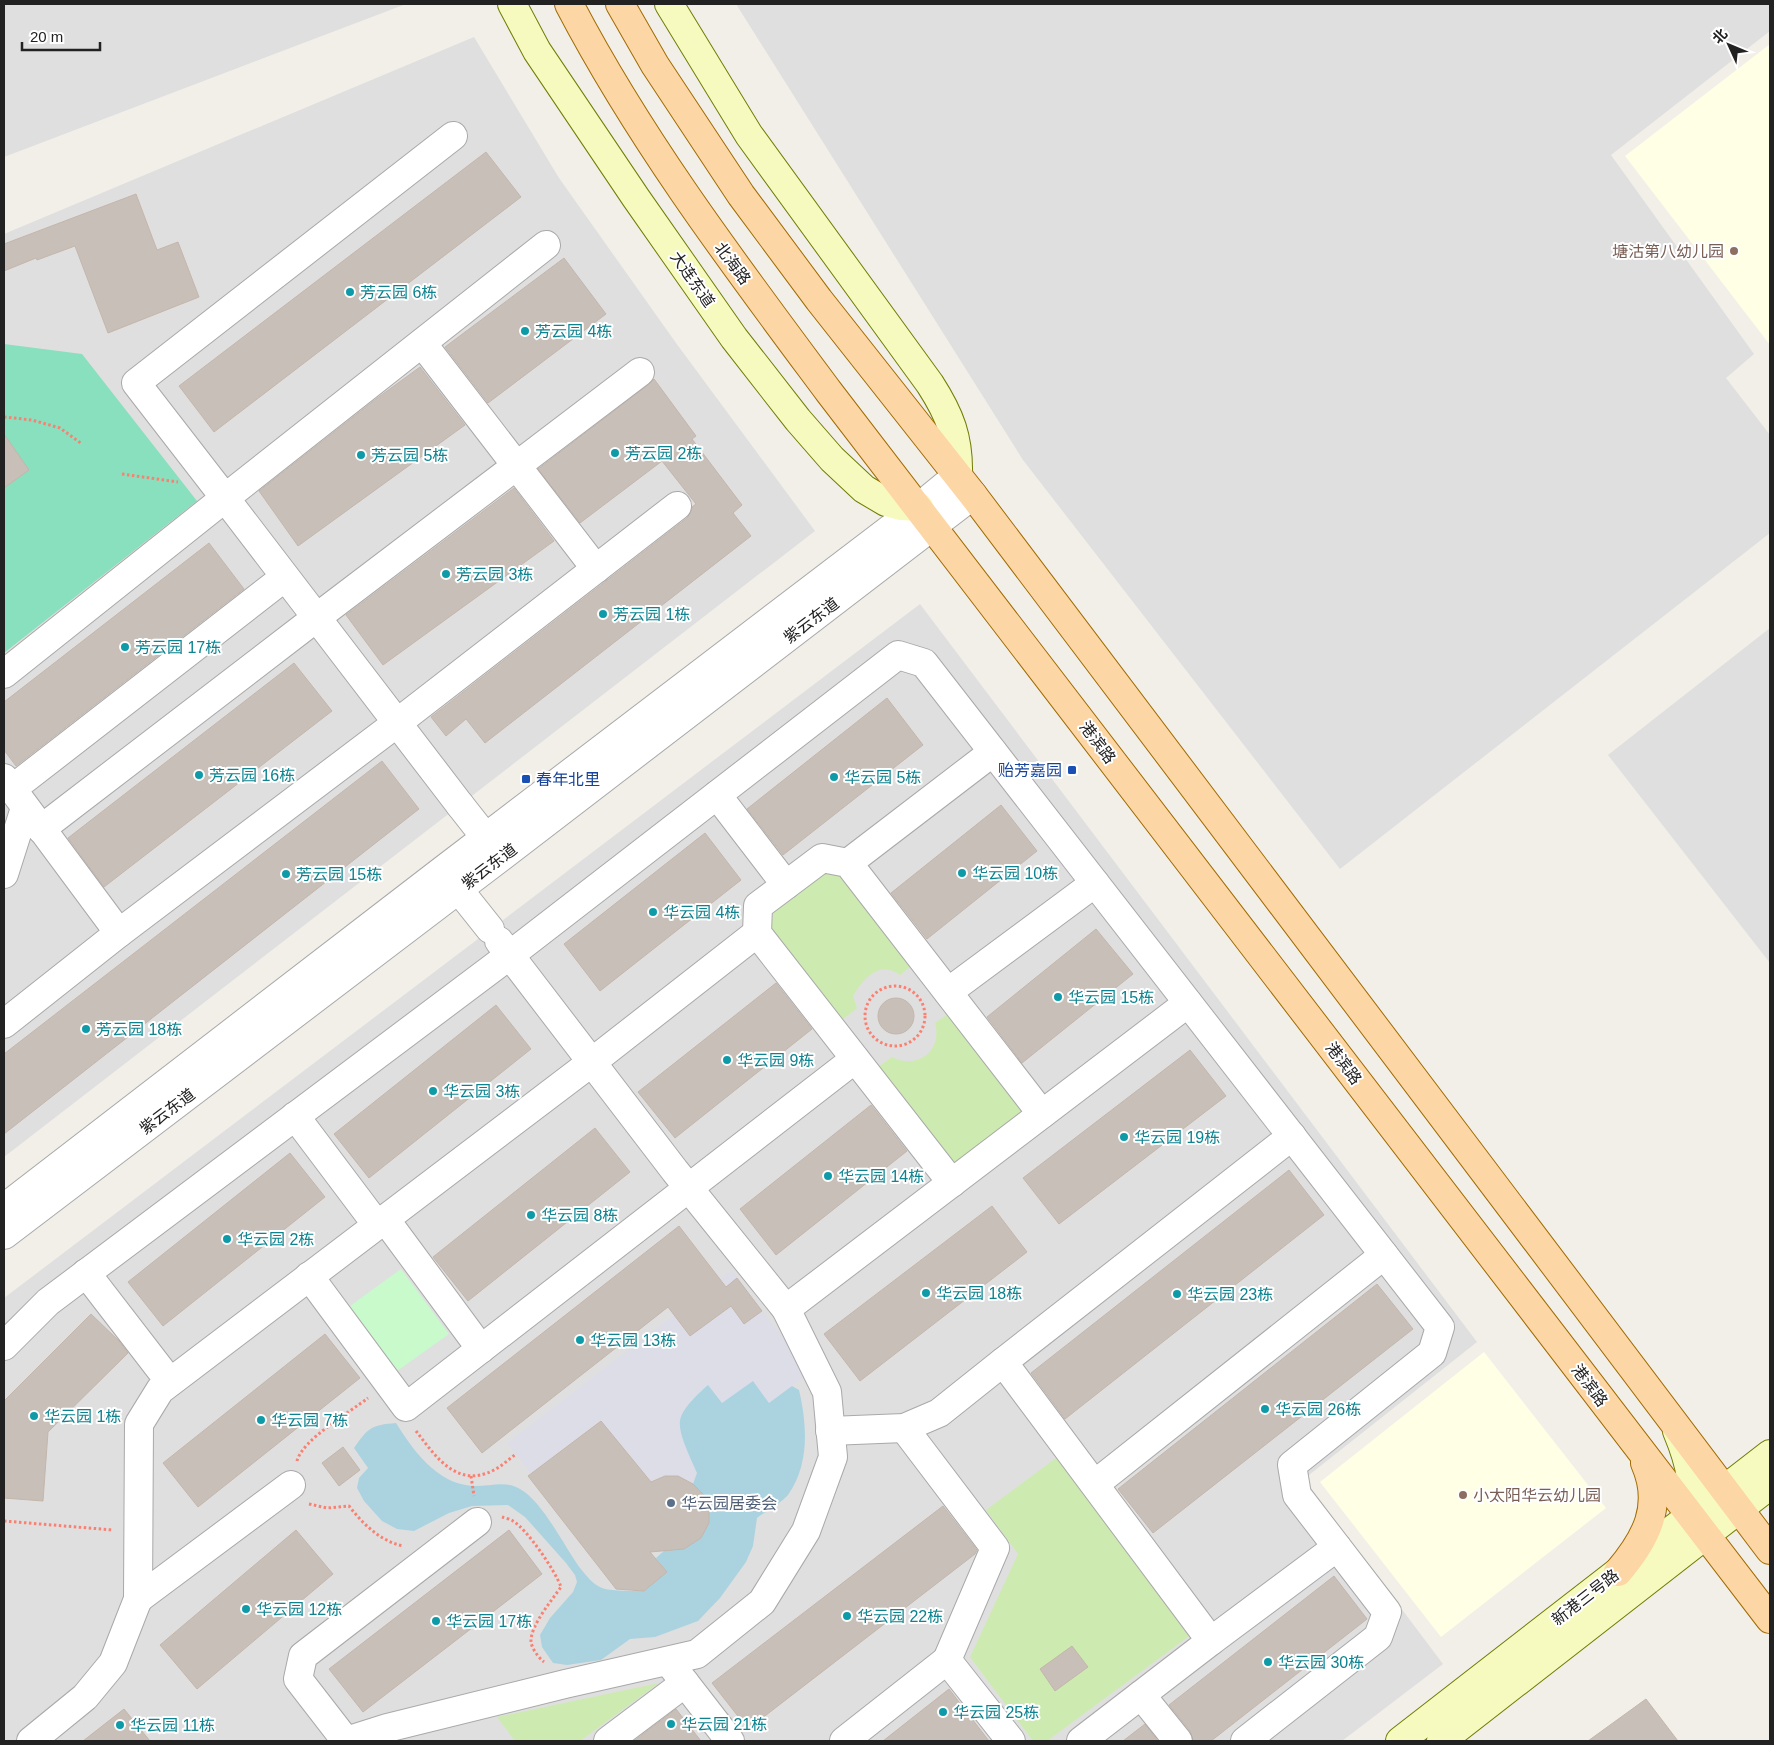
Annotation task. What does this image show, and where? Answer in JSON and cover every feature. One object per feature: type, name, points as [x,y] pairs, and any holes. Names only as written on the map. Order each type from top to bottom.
[{"type":"main road","name":"大连东道","points":[[512,4],[537,51],[636,198],[734,338],[798,420],[832,459],[864,488],[886,502],[926,516]]},
{"type":"main road","name":"北海路","points":[[569,4],[616,88],[711,234],[829,392],[926,516]]},
{"type":"main road","points":[[620,4],[655,65],[741,195],[819,300],[965,485],[1770,1550]]},
{"type":"main road","points":[[669,4],[749,135],[945,406],[965,485]]},
{"type":"main road","name":"港滨路","points":[[926,516],[1770,1620]]},
{"type":"main road","points":[[1673,1422],[1689,1464],[1697,1526]]},
{"type":"main road","points":[[1626,1582],[1633,1554],[1643,1538],[1650,1521],[1652,1507],[1653,1490],[1640,1450]]},
{"type":"main road","name":"新港三号路","points":[[1441,1741],[1626,1582],[1732,1500],[1770,1454]]},
{"type":"main road","name":"新港三号路","points":[[1732,1500],[1770,1485]]},
{"type":"main road","name":"新港三号路","points":[[1400,1741],[1626,1582]]},
{"type":"street","points":[[453,136],[136,383],[493,847]]},
{"type":"street","points":[[4,674],[546,245]]},
{"type":"street","points":[[422,343],[596,569]]},
{"type":"street","points":[[20,801],[316,618],[640,372]]},
{"type":"street","name":"紫云东道","points":[[4,1208],[451,879],[965,485]]},
{"type":"street","points":[[4,1024],[677,506]]},
{"type":"street","points":[[4,874],[20,801],[285,577]]},
{"type":"street","points":[[4,1346],[48,1302],[510,955],[898,655],[924,663],[1440,1327],[1432,1353],[1292,1465],[1297,1495],[1387,1612],[1378,1638],[1245,1741]]},
{"type":"street","points":[[848,864],[993,752]]},
{"type":"street","points":[[716,795],[786,885]]},
{"type":"street","points":[[20,801],[119,934]]},
{"type":"street","points":[[952,1183],[757,933],[758,906],[822,858],[848,864],[1042,1114]]},
{"type":"street","name":"紫云东道","points":[[4,1235],[451,879]]},
{"type":"street","points":[[451,879],[689,1188],[786,1309],[827,1392],[833,1457],[806,1531],[762,1602],[697,1654],[387,1728],[346,1741],[298,1679],[303,1656],[477,1522]]},
{"type":"street","points":[[948,992],[1095,883]]},
{"type":"street","points":[[31,1741],[85,1697],[113,1663],[138,1599],[139,1424],[160,1390],[592,1062],[757,933]]},
{"type":"street","points":[[786,1309],[1188,1003]]},
{"type":"street","points":[[309,1276],[406,1407],[855,1059]]},
{"type":"street","points":[[296,1116],[481,1349]]},
{"type":"street","points":[[830,1430],[904,1428],[939,1413],[1292,1136]]},
{"type":"street","points":[[1095,1484],[1384,1255]]},
{"type":"street","points":[[86,1274],[170,1382]]},
{"type":"street","points":[[1003,1362],[1211,1641]]},
{"type":"street","points":[[844,1741],[947,1660],[995,1548],[904,1428]]},
{"type":"street","points":[[138,1599],[291,1484]]},
{"type":"street","points":[[1081,1741],[1337,1547]]},
{"type":"street","points":[[947,1660],[1011,1741]]},
{"type":"street","points":[[668,1661],[730,1741]]},
{"type":"street","points":[[608,1741],[685,1683]]},
{"type":"street","points":[[1141,1694],[1178,1741]]},
{"type":"path","points":[[4,418],[32,420],[60,428],[82,444]]},
{"type":"path","points":[[122,474],[183,482]]},
{"type":"path","points":[[896,986],[906,988],[920,998],[925,1009],[925,1019],[917,1036],[909,1042],[900,1045],[890,1045],[880,1042],[868,1027],[866,1018],[867,1008],[871,999],[878,992],[886,987],[896,986]]},
{"type":"path","points":[[389,1383],[307,1444],[298,1456],[291,1484],[306,1503],[327,1508],[349,1506],[361,1521],[382,1538],[400,1546],[409,1546]]},
{"type":"path","points":[[406,1407],[406,1416],[438,1460],[457,1472],[472,1476],[493,1470],[516,1454]]},
{"type":"path","points":[[477,1522],[501,1516],[514,1521],[533,1542],[557,1576],[561,1587],[535,1625],[531,1642],[539,1658],[546,1664]]},
{"type":"path","points":[[4,1521],[137,1532]]},
{"type":"shaded area","points":[[4,4],[406,4],[4,157]]},
{"type":"shaded area","points":[[736,4],[1770,4],[1770,31],[1611,155],[1754,354],[1726,378],[1770,435],[1770,533],[1340,869],[1023,460]]},
{"type":"shaded area","points":[[474,37],[559,178],[676,343],[815,531],[4,1157],[4,234]]},
{"type":"shaded area","name":"塘沽第八幼儿园","points":[[1770,44],[1770,345],[1625,156]]},
{"type":"shaded area","points":[[920,604],[1477,1342],[1304,1479],[1443,1664],[1342,1741],[4,1741],[4,1298]]},
{"type":"shaded area","points":[[1770,628],[1770,963],[1608,755]]},
{"type":"shaded area","points":[[732,1270],[809,1373],[769,1403],[722,1403],[708,1385],[691,1400],[684,1442],[697,1473],[693,1484],[678,1476],[665,1476],[651,1482],[601,1421],[531,1474],[507,1443]]},
{"type":"shaded area","name":"小太阳华云幼儿园","points":[[1484,1352],[1606,1508],[1441,1637],[1320,1482]]},
{"type":"green space","points":[[4,344],[82,354],[197,501],[4,653]]},
{"type":"green space","points":[[823,871],[843,875],[915,963],[900,975],[885,970],[872,974],[862,983],[853,996],[857,1008],[842,1020],[771,928],[774,910]]},
{"type":"green space","points":[[951,1012],[1028,1110],[956,1166],[878,1067],[892,1057],[910,1061],[918,1060],[925,1056],[935,1042],[935,1023]]},
{"type":"green space","points":[[401,1269],[449,1334],[397,1371],[350,1306]]},
{"type":"green space","points":[[1060,1455],[1192,1634],[1047,1741],[1033,1741],[970,1657],[1018,1554],[986,1510]]},
{"type":"green space","points":[[659,1683],[580,1741],[515,1741],[497,1717]]},
{"type":"water","points":[[753,1381],[769,1403],[792,1386],[799,1390],[804,1416],[805,1444],[800,1470],[795,1483],[785,1498],[757,1518],[753,1546],[746,1562],[720,1598],[698,1621],[655,1637],[630,1639],[601,1660],[567,1665],[553,1663],[542,1647],[540,1635],[550,1618],[573,1592],[577,1582],[575,1575],[566,1563],[525,1517],[508,1505],[472,1506],[449,1513],[414,1531],[397,1529],[382,1521],[364,1501],[357,1488],[359,1478],[368,1468],[354,1448],[371,1429],[381,1425],[396,1423],[427,1464],[447,1479],[459,1484],[472,1486],[497,1484],[515,1486],[529,1495],[553,1525],[580,1568],[595,1584],[610,1590],[644,1591],[666,1572],[656,1558],[665,1550],[684,1549],[701,1538],[709,1523],[709,1510],[704,1495],[693,1484],[697,1473],[681,1433],[681,1416],[691,1401],[708,1385],[722,1403]]},
{"type":"building","name":"芳云园 6栋","points":[[486,152],[521,197],[214,432],[179,386]]},
{"type":"building","points":[[136,194],[157,250],[178,242],[199,297],[108,333],[75,246],[37,260],[36,258],[4,271],[4,244]]},
{"type":"building","name":"芳云园 4栋","points":[[564,258],[606,314],[488,403],[445,347]]},
{"type":"building","name":"芳云园 5栋","points":[[420,367],[465,425],[298,546],[259,491]]},
{"type":"building","name":"芳云园 1栋","points":[[654,379],[696,436],[692,439],[742,505],[733,513],[751,536],[485,743],[466,719],[446,736],[431,717],[687,518],[692,507],[696,504],[662,461],[580,523],[538,469]]},
{"type":"building","points":[[4,434],[29,470],[4,488]]},
{"type":"building","name":"芳云园 3栋","points":[[514,488],[554,541],[383,665],[346,615]]},
{"type":"building","name":"芳云园 17栋","points":[[209,543],[244,589],[16,766],[4,750],[4,702]]},
{"type":"building","name":"芳云园 16栋","points":[[294,663],[332,711],[104,887],[68,838]]},
{"type":"building","name":"华云园 5栋","points":[[887,698],[923,745],[783,855],[747,809]]},
{"type":"building","points":[[382,761],[419,809],[4,1134],[4,1054]]},
{"type":"building","name":"华云园 10栋","points":[[1001,805],[1037,851],[927,939],[891,893]]},
{"type":"building","name":"华云园 4栋","points":[[705,833],[741,880],[600,991],[564,944]]},
{"type":"building","name":"华云园 15栋","points":[[1096,929],[1133,974],[1022,1063],[987,1017]]},
{"type":"building","name":"华云园 9栋","points":[[776,983],[812,1029],[675,1138],[638,1092]]},
{"type":"building","points":[[896,998],[903,999],[909,1003],[913,1009],[913,1023],[909,1029],[903,1033],[896,1034],[889,1033],[883,1029],[879,1023],[878,1016],[879,1009],[883,1003],[889,999]]},
{"type":"building","name":"华云园 3栋","points":[[496,1005],[531,1049],[369,1178],[334,1134]]},
{"type":"building","name":"华云园 19栋","points":[[1190,1050],[1226,1096],[1059,1224],[1023,1178]]},
{"type":"building","name":"华云园 14栋","points":[[871,1105],[907,1151],[776,1255],[740,1209]]},
{"type":"building","name":"华云园 8栋","points":[[595,1128],[630,1172],[468,1301],[433,1257]]},
{"type":"building","name":"华云园 2栋","points":[[290,1153],[325,1197],[163,1326],[128,1282]]},
{"type":"building","name":"华云园 23栋","points":[[1289,1170],[1324,1215],[1065,1419],[1031,1373]]},
{"type":"building","name":"华云园 18栋","points":[[992,1206],[1027,1252],[860,1381],[824,1334]]},
{"type":"building","name":"华云园 13栋","points":[[679,1226],[726,1287],[737,1278],[762,1311],[744,1324],[731,1306],[690,1336],[668,1307],[482,1453],[447,1408]]},
{"type":"building","name":"华云园 26栋","points":[[1377,1284],[1413,1329],[1153,1533],[1118,1489]]},
{"type":"building","name":"华云园 1栋","points":[[91,1314],[119,1341],[128,1353],[48,1432],[43,1501],[4,1498],[4,1401]]},
{"type":"building","name":"华云园 7栋","points":[[325,1334],[360,1378],[198,1507],[163,1463]]},
{"type":"building","name":"华云园居委会","points":[[601,1421],[651,1482],[665,1476],[678,1476],[693,1484],[704,1495],[709,1510],[709,1523],[701,1538],[684,1549],[650,1552],[667,1572],[644,1591],[616,1589],[528,1476]]},
{"type":"building","points":[[343,1447],[360,1470],[339,1486],[322,1463]]},
{"type":"building","name":"华云园 22栋","points":[[943,1506],[977,1550],[975,1554],[748,1729],[712,1683]]},
{"type":"building","name":"华云园 12栋","points":[[296,1530],[333,1574],[197,1689],[160,1645]]},
{"type":"building","name":"华云园 17栋","points":[[509,1530],[542,1574],[363,1712],[329,1669]]},
{"type":"building","name":"华云园 30栋","points":[[1334,1576],[1367,1619],[1211,1741],[1193,1741],[1190,1731],[1169,1705]]},
{"type":"building","points":[[1072,1646],[1088,1667],[1055,1691],[1040,1669]]},
{"type":"building","name":"华云园 25栋","points":[[949,1689],[989,1741],[883,1741]]},
{"type":"building","points":[[1646,1699],[1678,1741],[1588,1741]]},
{"type":"building","name":"华云园 11栋","points":[[124,1709],[150,1741],[83,1741]]},
{"type":"building","name":"华云园 21栋","points":[[676,1709],[701,1741],[634,1741]]},
{"type":"building","points":[[1145,1724],[1158,1741],[1123,1741]]},
{"type":"place","name":"塘沽第八幼儿园","points":[[1734,251]]},
{"type":"place","name":"芳云园 6栋","points":[[350,292]]},
{"type":"place","name":"芳云园 4栋","points":[[525,331]]},
{"type":"place","name":"芳云园 2栋","points":[[615,453]]},
{"type":"place","name":"芳云园 5栋","points":[[361,455]]},
{"type":"place","name":"芳云园 3栋","points":[[446,574]]},
{"type":"place","name":"芳云园 1栋","points":[[603,614]]},
{"type":"place","name":"芳云园 17栋","points":[[125,647]]},
{"type":"place","name":"贻芳嘉园","points":[[1072,770]]},
{"type":"place","name":"芳云园 16栋","points":[[199,775]]},
{"type":"place","name":"华云园 5栋","points":[[834,777]]},
{"type":"place","name":"春年北里","points":[[526,779]]},
{"type":"place","name":"华云园 10栋","points":[[962,873]]},
{"type":"place","name":"芳云园 15栋","points":[[286,874]]},
{"type":"place","name":"华云园 4栋","points":[[653,912]]},
{"type":"place","name":"华云园 15栋","points":[[1058,997]]},
{"type":"place","name":"芳云园 18栋","points":[[86,1029]]},
{"type":"place","name":"华云园 9栋","points":[[727,1060]]},
{"type":"place","name":"华云园 3栋","points":[[433,1091]]},
{"type":"place","name":"华云园 19栋","points":[[1124,1137]]},
{"type":"place","name":"华云园 14栋","points":[[828,1176]]},
{"type":"place","name":"华云园 8栋","points":[[531,1215]]},
{"type":"place","name":"华云园 2栋","points":[[227,1239]]},
{"type":"place","name":"华云园 18栋","points":[[926,1293]]},
{"type":"place","name":"华云园 23栋","points":[[1177,1294]]},
{"type":"place","name":"华云园 13栋","points":[[580,1340]]},
{"type":"place","name":"华云园 26栋","points":[[1265,1409]]},
{"type":"place","name":"华云园 1栋","points":[[34,1416]]},
{"type":"place","name":"华云园 7栋","points":[[261,1420]]},
{"type":"place","name":"小太阳华云幼儿园","points":[[1463,1495]]},
{"type":"place","name":"华云园居委会","points":[[671,1503]]},
{"type":"place","name":"华云园 12栋","points":[[246,1609]]},
{"type":"place","name":"华云园 22栋","points":[[847,1616]]},
{"type":"place","name":"华云园 17栋","points":[[436,1621]]},
{"type":"place","name":"华云园 30栋","points":[[1268,1662]]},
{"type":"place","name":"华云园 25栋","points":[[943,1712]]},
{"type":"place","name":"华云园 21栋","points":[[671,1724]]},
{"type":"place","name":"华云园 11栋","points":[[120,1725]]}]
